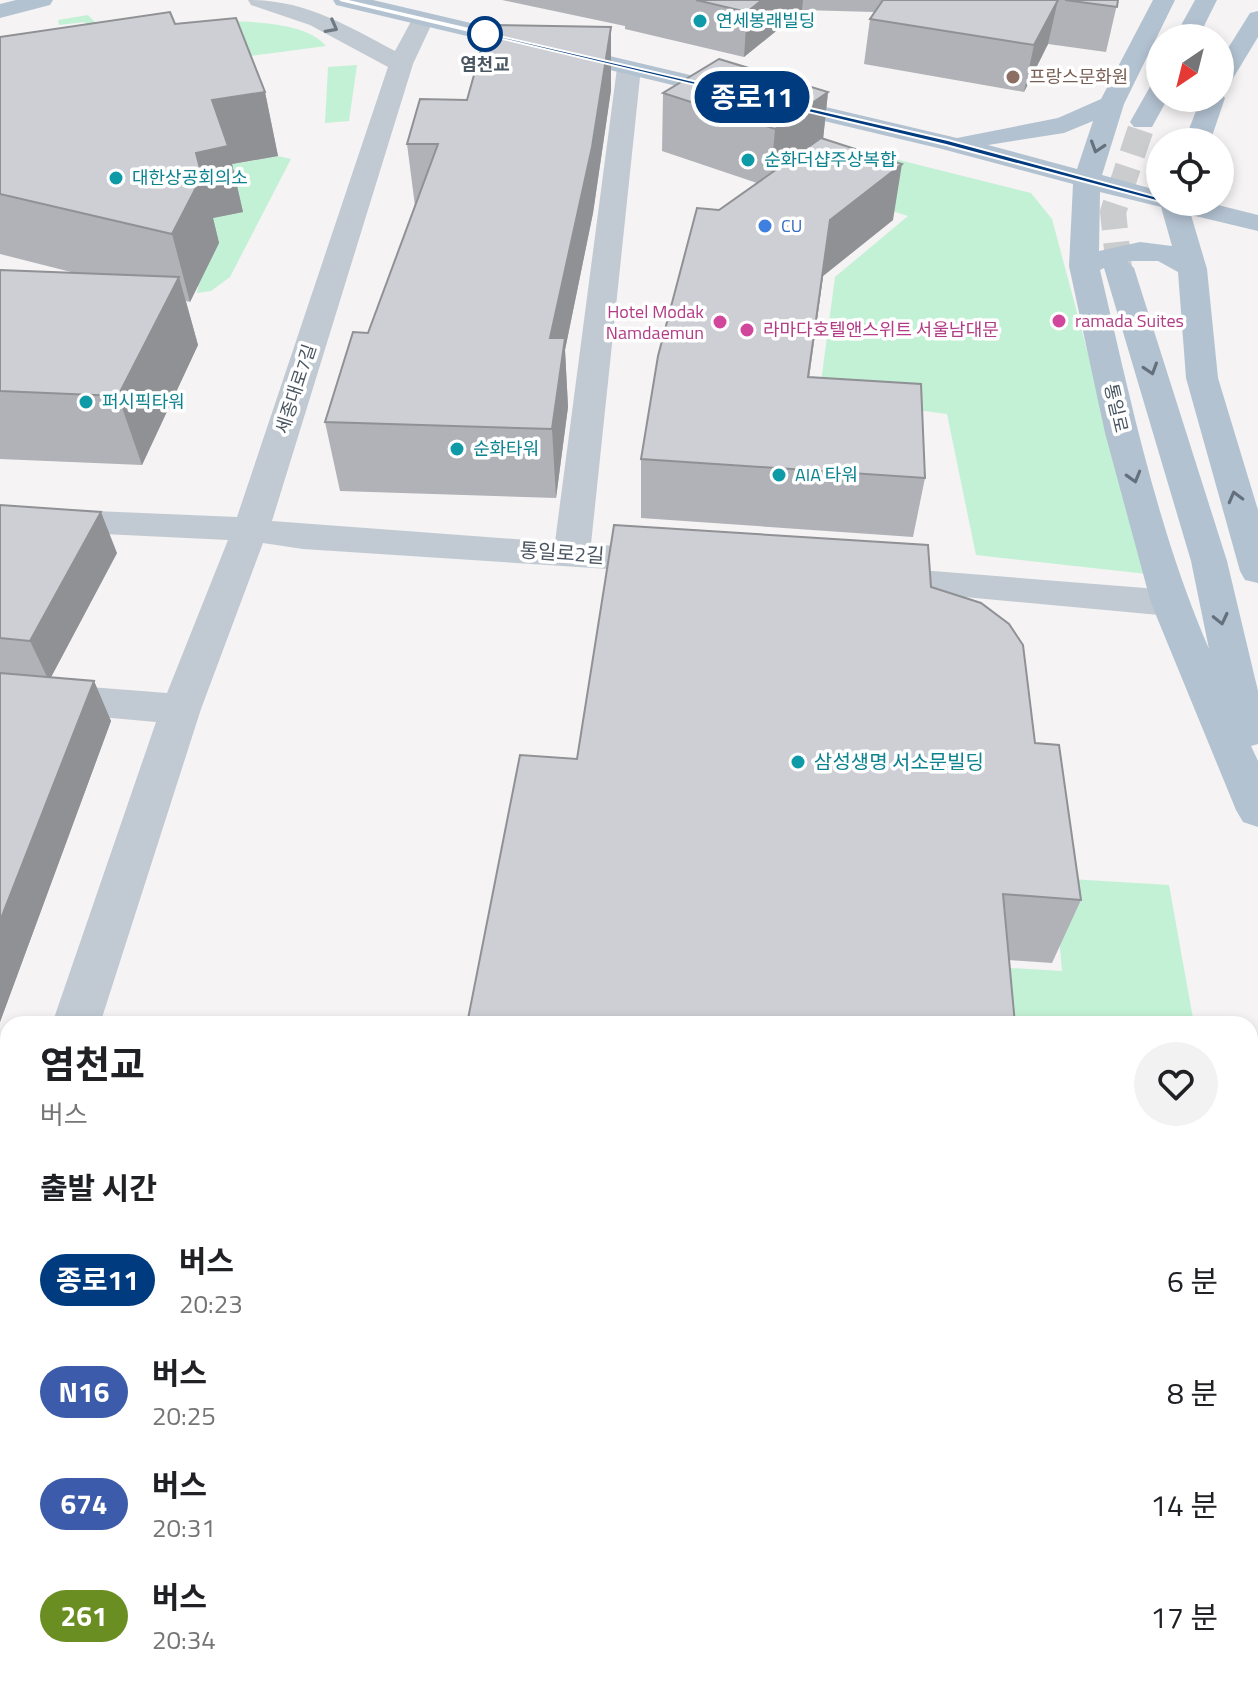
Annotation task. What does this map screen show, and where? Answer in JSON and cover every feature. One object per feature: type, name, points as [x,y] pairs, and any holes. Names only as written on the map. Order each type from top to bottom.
[{"type":"main road","points":[[0,11],[42,0]]},
{"type":"main road","points":[[347,0],[948,143],[1146,196]]},
{"type":"main road","name":"통일로","points":[[1164,0],[1111,104],[1087,181],[1084,266],[1122,433],[1170,603],[1258,810]]},
{"type":"main road","points":[[1193,24],[1206,0]]},
{"type":"main road","points":[[1234,57],[1258,18]]},
{"type":"main road","points":[[948,143],[1064,125],[1111,104]]},
{"type":"main road","points":[[1143,122],[1148,112]]},
{"type":"main road","points":[[1177,216],[1192,269],[1202,378],[1258,571]]},
{"type":"main road","points":[[1230,216],[1254,222]]},
{"type":"main road","points":[[1084,266],[1119,253],[1145,250],[1173,255],[1192,269]]},
{"type":"main road","points":[[1119,268],[1209,561],[1258,783]]},
{"type":"street","points":[[259,0],[318,20],[401,64]]},
{"type":"street","name":"세종대로7길","points":[[79,1016],[181,709],[250,529],[401,64],[423,19]]},
{"type":"street","points":[[572,553],[629,68]]},
{"type":"street","name":"통일로2길","points":[[0,518],[250,529],[303,537],[698,563]]},
{"type":"street","points":[[839,575],[1170,603]]},
{"type":"street","points":[[0,694],[181,709]]},
{"type":"green space","points":[[88,15],[102,29],[222,21],[255,22],[285,26],[309,34],[326,46],[106,75],[85,22],[59,25],[58,20]]},
{"type":"green space","points":[[357,65],[349,121],[325,123],[328,67]]},
{"type":"green space","points":[[843,146],[1031,193],[1052,219],[1147,574],[976,555],[947,414],[819,397],[835,277],[908,216],[826,190]]},
{"type":"green space","points":[[278,156],[291,159],[230,277],[211,291],[197,293],[213,218],[239,212],[227,165]]},
{"type":"green space","points":[[1054,878],[1169,885],[1193,1016],[997,1016],[994,967],[1062,971]]},
{"type":"building","points":[[696,0],[762,0],[747,12]]},
{"type":"building","points":[[883,0],[1058,0],[1034,45],[870,19]]},
{"type":"building","points":[[1065,0],[1118,0],[1117,7]]},
{"type":"building","name":"대한상공회의소","points":[[170,12],[175,24],[236,18],[265,92],[212,100],[228,146],[196,153],[202,176],[172,234],[0,194],[0,37]]},
{"type":"building","points":[[488,25],[611,27],[592,147],[550,338],[565,338],[552,429],[325,422],[353,332],[368,333],[438,144],[407,144],[420,99],[467,100]]},
{"type":"building","points":[[719,59],[828,92],[775,129],[663,93]]},
{"type":"building","points":[[821,138],[902,164],[830,220],[808,377],[921,384],[925,478],[641,459],[658,356],[697,208],[719,210]]},
{"type":"building","points":[[0,270],[179,277],[118,396],[0,391]]},
{"type":"building","points":[[0,505],[101,512],[30,641],[0,638]]},
{"type":"building","name":"삼성생명 서소문빌딩","points":[[614,525],[928,545],[931,587],[981,603],[1009,624],[1023,645],[1035,743],[1059,745],[1081,900],[1003,894],[1014,1016],[469,1016],[520,755],[577,759]]},
{"type":"building","points":[[0,673],[94,681],[0,921]]},
{"type":"tunnel","points":[[1119,268],[1113,212],[1143,122]]},
{"type":"bus line","name":"종로11","points":[[344,0],[948,143],[1146,196]]},
{"type":"place","name":"연세봉래빌딩","points":[[700,21]]},
{"type":"place","name":"염천교","points":[[485,34]]},
{"type":"place","name":"프랑스문화원","points":[[1013,77]]},
{"type":"place","name":"순화더샵주상복합","points":[[748,160]]},
{"type":"place","name":"대한상공회의소","points":[[116,178]]},
{"type":"place","name":"CU","points":[[765,226]]},
{"type":"place","name":"ramada Suites","points":[[1059,321]]},
{"type":"place","name":"Hotel Modak Namdaemun","points":[[720,322]]},
{"type":"place","name":"라마다호텔앤스위트 서울남대문","points":[[747,330]]},
{"type":"place","name":"퍼시픽타워","points":[[86,402]]},
{"type":"place","name":"순화타워","points":[[457,449]]},
{"type":"place","name":"AIA 타워","points":[[779,475]]},
{"type":"place","name":"삼성생명 서소문빌딩","points":[[798,762]]}]
